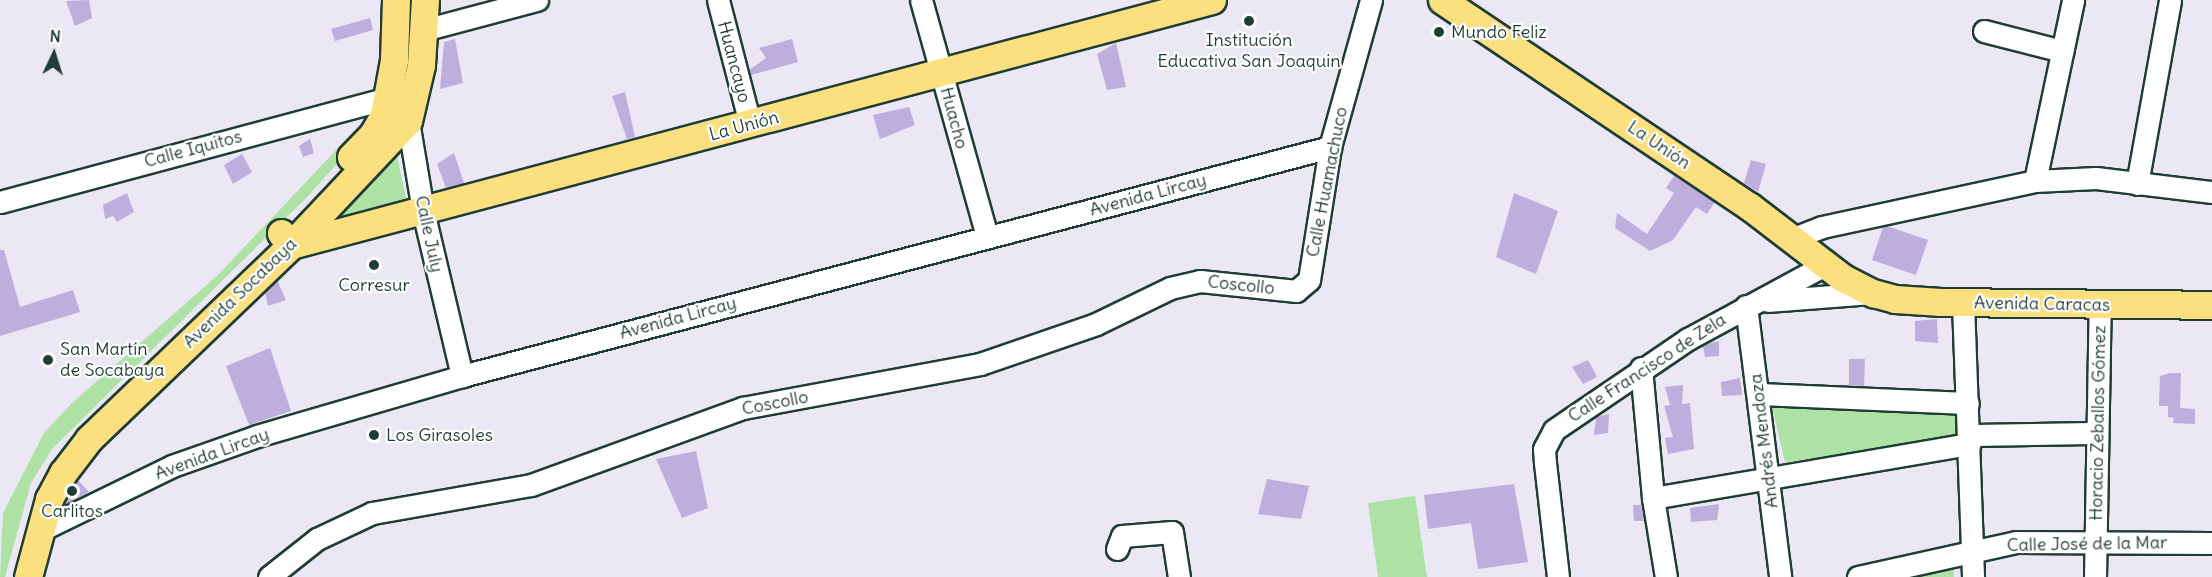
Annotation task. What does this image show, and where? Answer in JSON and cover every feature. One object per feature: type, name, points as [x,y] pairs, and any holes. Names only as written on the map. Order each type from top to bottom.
[{"type":"main road","name":"Avenida Socabaya","points":[[12,577],[38,485],[67,441],[286,239],[373,134],[384,115],[394,60],[396,0]]},
{"type":"main road","name":"Avenida Socabaya","points":[[28,577],[49,499],[63,472],[88,439],[286,239],[408,121],[419,78],[425,0]]},
{"type":"main road","name":"La Unión","points":[[286,239],[423,211],[1212,0]]},
{"type":"main road","name":"La Unión","points":[[1447,2],[1749,206],[1825,265],[1873,293]]},
{"type":"main road","name":"Avenida Caracas","points":[[1873,293],[1895,299],[1963,303],[2212,305]]},
{"type":"street","points":[[424,30],[537,0]]},
{"type":"street","name":"Huancayo","points":[[718,0],[750,124]]},
{"type":"street","name":"Huacho","points":[[921,0],[987,237]]},
{"type":"street","name":"Calle Huamachuco","points":[[1296,291],[1308,280],[1330,147],[1371,0]]},
{"type":"street","points":[[2035,181],[2073,0]]},
{"type":"street","points":[[2138,184],[2170,0]]},
{"type":"street","points":[[1984,31],[2062,51]]},
{"type":"street","points":[[387,98],[408,121]]},
{"type":"street","name":"Calle Iquitos","points":[[0,202],[387,98]]},
{"type":"street","name":"Calle July","points":[[408,121],[423,211],[462,376]]},
{"type":"street","name":"Avenida Lircay","points":[[41,530],[183,462],[257,436],[462,376],[1330,147]]},
{"type":"street","points":[[1791,239],[1822,227],[2035,181],[2096,178],[2212,192]]},
{"type":"street","name":"Calle Francisco de Zela","points":[[1557,577],[1545,463],[1548,438],[1563,422],[1641,368],[1746,306],[1825,265]]},
{"type":"street","name":"Coscollo","points":[[269,577],[317,539],[372,513],[531,485],[743,408],[980,364],[1096,324],[1170,288],[1200,281],[1296,291]]},
{"type":"street","name":"Calle Francisco de Zela","points":[[1746,306],[1790,297],[1873,293]]},
{"type":"street","points":[[1963,303],[1974,550],[1973,577]]},
{"type":"street","name":"Horacio Zeballos Gómez","points":[[2095,577],[2100,304]]},
{"type":"street","name":"Andrés Mendoza","points":[[1746,306],[1759,394],[1780,577]]},
{"type":"street","points":[[1641,368],[1653,498],[1666,577]]},
{"type":"street","points":[[1759,394],[1968,403]]},
{"type":"street","points":[[1653,498],[1969,439],[2096,433]]},
{"type":"street","points":[[1117,549],[1122,536],[1172,532],[1179,577]]},
{"type":"street","name":"Calle José de la Mar","points":[[1858,577],[1901,572],[1974,550],[2016,542],[2096,540],[2212,543]]},
{"type":"green space","points":[[355,130],[362,136],[309,195],[52,449],[31,483],[5,577],[0,577],[3,513],[44,433],[72,403],[218,275]]},
{"type":"green space","points":[[397,156],[407,203],[339,219],[336,214]]},
{"type":"green space","points":[[1772,406],[1959,407],[1957,439],[1785,462]]},
{"type":"green space","points":[[1415,496],[1427,577],[1378,577],[1368,503]]},
{"type":"green space","points":[[1953,564],[1954,577],[1914,577],[1914,574]]},
{"type":"building","points":[[89,0],[92,18],[75,26],[66,1]]},
{"type":"building","points":[[370,18],[373,30],[335,41],[331,29]]},
{"type":"building","points":[[455,39],[463,83],[440,89],[444,42]]},
{"type":"building","points":[[792,39],[798,62],[751,75],[749,70],[766,58],[759,48]]},
{"type":"building","points":[[1116,43],[1126,87],[1107,90],[1097,54]]},
{"type":"building","points":[[625,92],[635,137],[627,139],[612,96]]},
{"type":"building","points":[[909,107],[915,125],[880,139],[873,115]]},
{"type":"building","points":[[310,139],[314,153],[303,157],[299,146]]},
{"type":"building","points":[[454,153],[464,183],[446,188],[437,164]]},
{"type":"building","points":[[242,154],[252,172],[233,184],[224,165]]},
{"type":"building","points":[[1751,160],[1766,164],[1758,192],[1744,183]]},
{"type":"building","points":[[1674,176],[1715,202],[1707,214],[1696,207],[1673,240],[1650,251],[1615,228],[1617,213],[1647,234],[1674,193],[1666,188]]},
{"type":"building","points":[[127,193],[134,212],[117,222],[113,216],[105,219],[103,205]]},
{"type":"building","points":[[1514,193],[1558,211],[1536,274],[1496,257]]},
{"type":"building","points":[[1887,226],[1928,240],[1916,275],[1872,260],[1883,227]]},
{"type":"building","points":[[0,250],[4,250],[20,307],[73,290],[80,312],[0,336]]},
{"type":"building","points":[[277,280],[286,300],[268,306],[265,292]]},
{"type":"building","points":[[1937,319],[1938,343],[1915,341],[1915,321]]},
{"type":"building","points":[[1719,341],[1719,356],[1705,357],[1703,345]]},
{"type":"building","points":[[270,348],[291,411],[249,425],[226,366]]},
{"type":"building","points":[[1849,359],[1865,359],[1864,386],[1849,385]]},
{"type":"building","points":[[1588,360],[1597,377],[1583,384],[1572,367]]},
{"type":"building","points":[[2181,373],[2180,408],[2195,409],[2195,424],[2173,423],[2174,418],[2168,417],[2168,406],[2159,406],[2160,376]]},
{"type":"building","points":[[1740,378],[1742,395],[1722,396],[1721,382]]},
{"type":"building","points":[[1683,385],[1682,404],[1690,403],[1694,449],[1668,454],[1665,438],[1673,437],[1664,406],[1670,405],[1665,387]]},
{"type":"building","points":[[1609,414],[1608,433],[1594,435],[1596,417]]},
{"type":"building","points":[[696,451],[708,508],[682,518],[656,459]]},
{"type":"building","points":[[1267,479],[1309,486],[1301,519],[1258,514]]},
{"type":"building","points":[[78,480],[89,492],[64,505],[76,482]]},
{"type":"building","points":[[1514,484],[1528,562],[1478,569],[1471,523],[1428,529],[1424,495]]},
{"type":"building","points":[[1719,504],[1717,520],[1691,522],[1690,508]]},
{"type":"building","points":[[1633,505],[1641,505],[1644,521],[1634,521]]},
{"type":"place","name":"Institución Educativa San Joaquin","points":[[1249,21]]},
{"type":"place","name":"Mundo Feliz","points":[[1439,32]]},
{"type":"place","name":"Corresur","points":[[374,265]]},
{"type":"place","name":"San Martín de Socabaya","points":[[48,360]]},
{"type":"place","name":"Los Girasoles","points":[[374,435]]},
{"type":"place","name":"Carlitos","points":[[72,491]]}]
